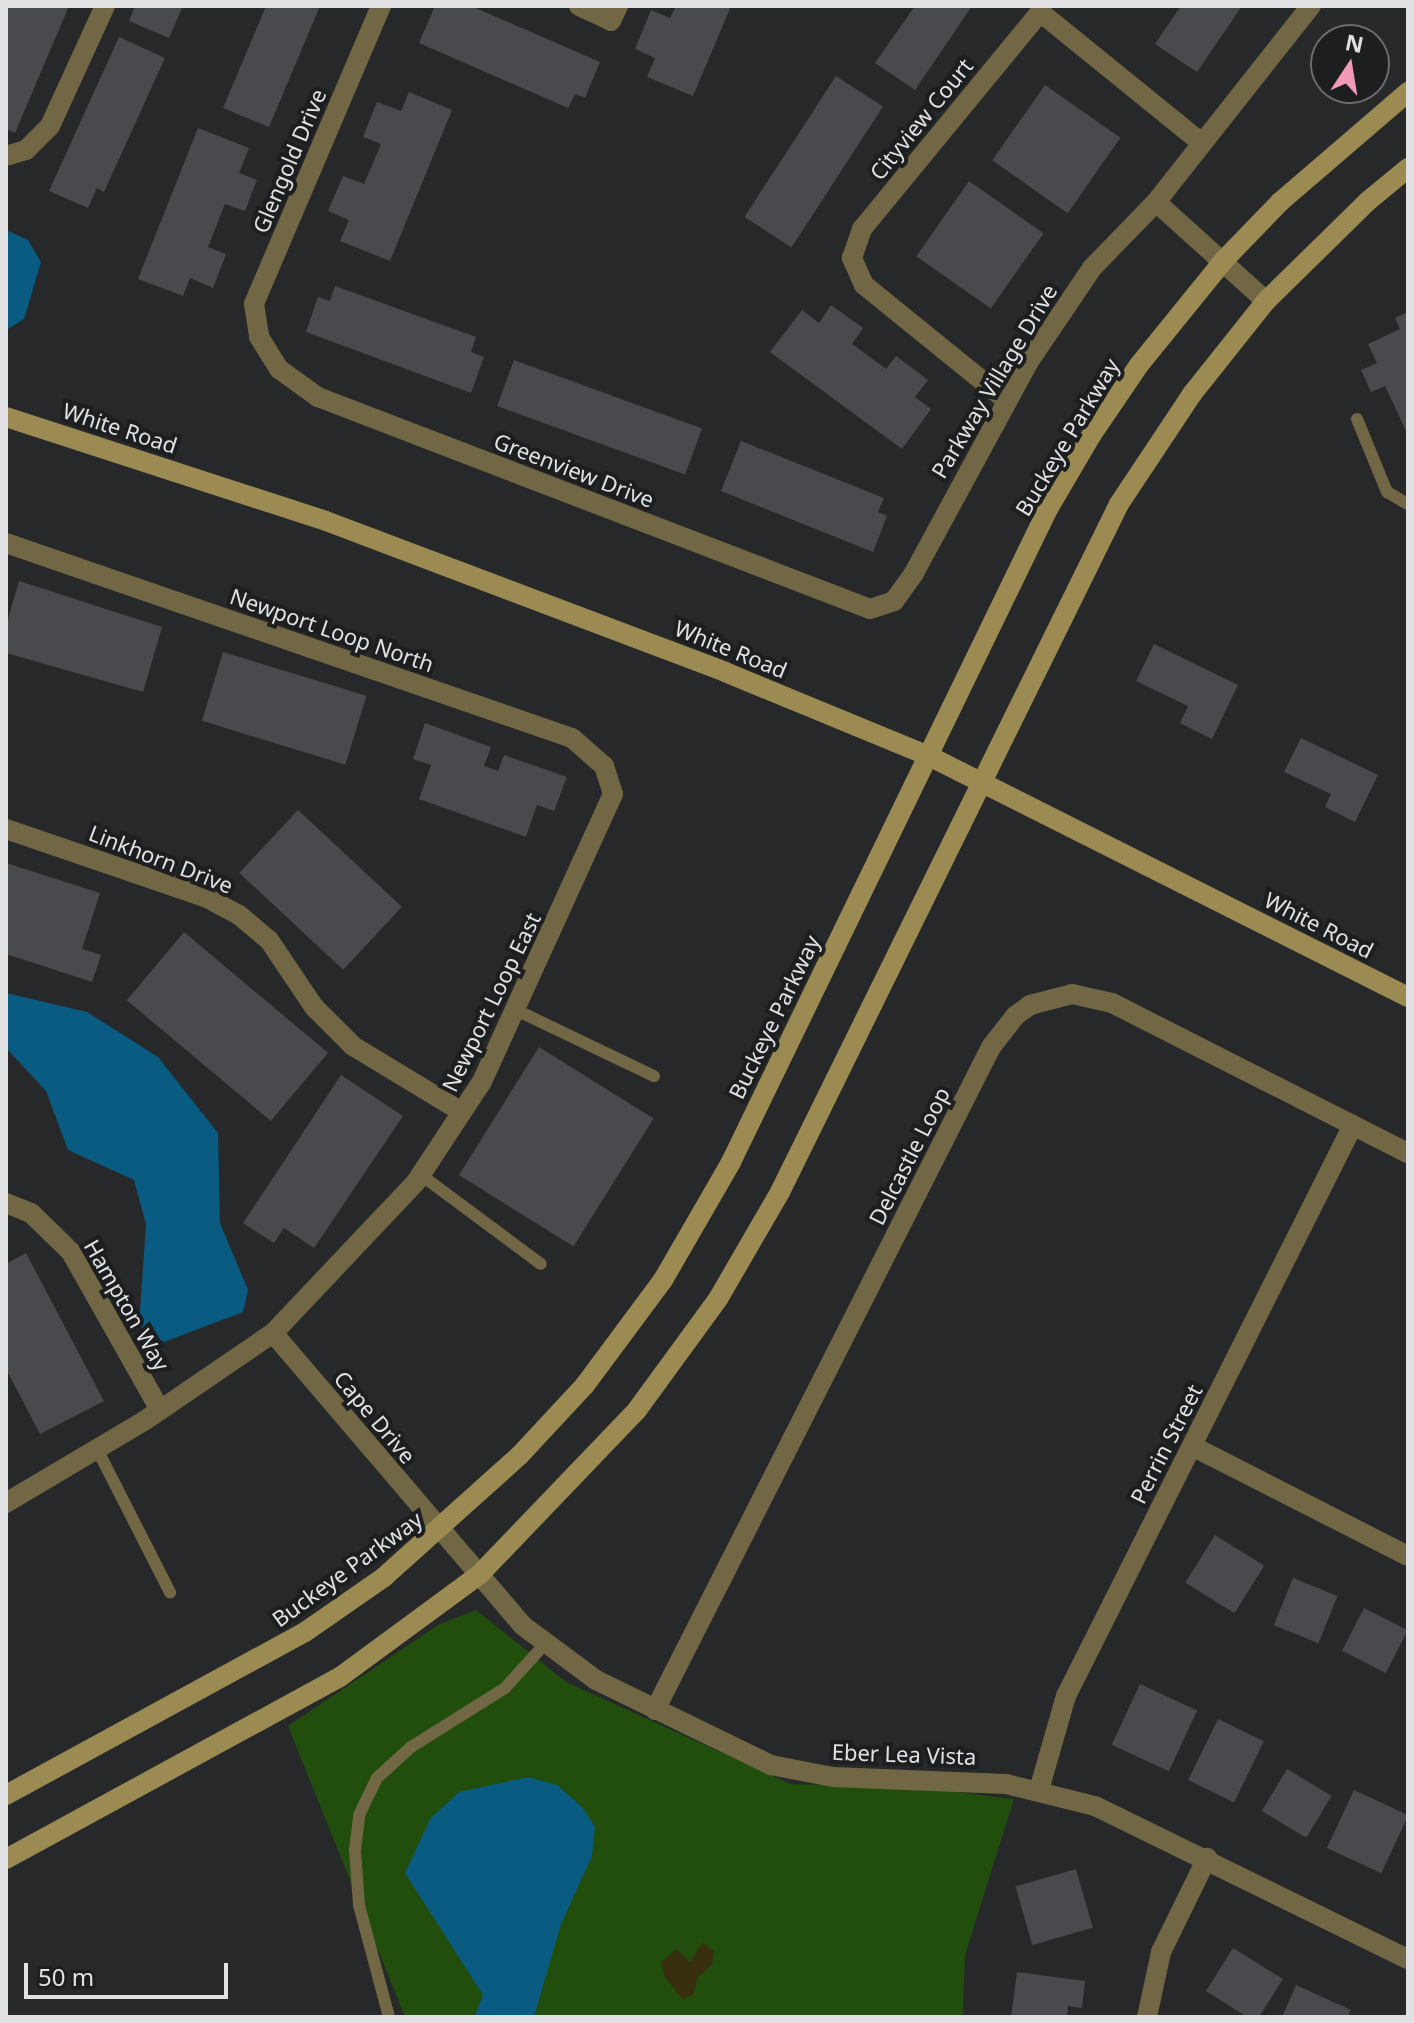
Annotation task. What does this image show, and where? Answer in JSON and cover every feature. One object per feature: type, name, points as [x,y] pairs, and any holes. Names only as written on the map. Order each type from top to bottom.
[{"type":"street","points":[[6,156],[26,150],[50,126],[105,6]]},
{"type":"street","name":"Glengold Drive","points":[[259,337],[254,304],[381,6]]},
{"type":"street","points":[[579,6],[611,21],[618,6]]},
{"type":"street","name":"Parkway Village Drive","points":[[894,601],[914,573],[1006,400],[1092,268],[1156,202],[1311,6]]},
{"type":"street","name":"Cityview Court","points":[[1006,400],[864,285],[852,258],[862,229],[1040,12],[1202,143]]},
{"type":"street","name":"Buckeye Parkway","points":[[6,1795],[305,1632],[441,1531],[585,1385],[692,1235],[931,757],[1048,509],[1092,434],[1139,365],[1224,260],[1292,191],[1408,92]]},
{"type":"street","points":[[6,1859],[340,1677],[479,1575],[598,1456],[718,1299],[780,1192],[1119,504],[1192,394],[1266,301],[1408,168]]},
{"type":"street","points":[[1156,202],[1266,301]]},
{"type":"street","name":"Greenview Drive","points":[[259,337],[279,369],[318,397],[870,609],[894,601]]},
{"type":"street","name":"White Road","points":[[6,417],[326,521],[710,666],[931,757],[1408,997]]},
{"type":"street","name":"Newport Loop North","points":[[6,543],[572,738],[604,766],[613,794]]},
{"type":"street","name":"Newport Loop East","points":[[6,1503],[160,1410],[273,1333],[345,1263],[421,1175],[462,1112],[516,1010],[613,794]]},
{"type":"street","name":"Linkhorn Drive","points":[[6,829],[207,898],[239,915],[269,940],[314,1007],[353,1046],[462,1112]]},
{"type":"street","name":"Delcastle Loop","points":[[655,1710],[991,1047],[1015,1016],[1030,1005],[1072,994],[1112,1003],[1408,1153]]},
{"type":"street","name":"Perrin Street","points":[[1039,1790],[1066,1696],[1353,1125]]},
{"type":"street","name":"Hampton Way","points":[[6,1203],[31,1213],[71,1252],[160,1410]]},
{"type":"street","name":"Cape Drive","points":[[273,1333],[441,1531]]},
{"type":"street","points":[[1192,1446],[1408,1556]]},
{"type":"street","name":"Eber Lea Vista","points":[[441,1531],[544,1645],[570,1665],[747,1756],[799,1772],[985,1782],[1039,1790],[1120,1815],[1408,1959]]},
{"type":"street","points":[[1147,2017],[1161,1952],[1207,1858]]},
{"type":"lane","points":[[1357,419],[1387,492],[1408,504]]},
{"type":"lane","points":[[516,1010],[654,1076]]},
{"type":"lane","points":[[421,1175],[541,1264]]},
{"type":"lane","points":[[97,1449],[170,1592]]},
{"type":"lane","points":[[389,2017],[359,1905],[355,1850],[359,1815],[377,1778],[399,1757],[505,1688],[544,1645]]},
{"type":"green space","points":[[476,1610],[566,1682],[791,1784],[923,1788],[1014,1799],[965,1955],[963,2017],[405,2017],[288,1726],[438,1625]]},
{"type":"sand","points":[[703,1942],[714,1952],[712,1965],[698,1977],[693,1995],[682,1999],[664,1976],[661,1962],[677,1949],[690,1962]]},
{"type":"water","points":[[6,230],[28,240],[41,262],[24,319],[6,330]]},
{"type":"water","points":[[6,993],[87,1012],[158,1057],[218,1133],[220,1223],[248,1290],[243,1312],[164,1342],[139,1326],[146,1224],[134,1180],[68,1150],[46,1091],[6,1048]]},
{"type":"water","points":[[528,1777],[557,1785],[582,1807],[595,1827],[592,1856],[561,1924],[534,2017],[474,2017],[483,1995],[405,1873],[430,1819],[459,1792]]},
{"type":"building","points":[[6,6],[69,6],[15,133],[6,129]]},
{"type":"building","points":[[135,6],[183,6],[169,38],[129,21]]},
{"type":"building","points":[[266,6],[320,6],[269,127],[223,108]]},
{"type":"building","points":[[435,6],[471,6],[600,62],[585,98],[575,94],[568,108],[419,43]]},
{"type":"building","points":[[676,6],[731,6],[693,96],[647,77],[655,58],[635,49],[651,10],[670,18]]},
{"type":"building","points":[[915,6],[972,6],[915,90],[875,63]]},
{"type":"building","points":[[1181,6],[1242,6],[1197,72],[1155,44]]},
{"type":"building","points":[[119,37],[165,58],[104,192],[97,188],[88,208],[49,191]]},
{"type":"building","points":[[836,76],[883,106],[791,247],[745,217]]},
{"type":"building","points":[[1045,85],[1120,138],[1068,213],[992,160]]},
{"type":"building","points":[[409,92],[452,110],[390,261],[340,241],[349,220],[328,211],[343,176],[364,184],[381,144],[363,137],[377,102],[401,111]]},
{"type":"building","points":[[198,128],[249,148],[239,173],[257,180],[245,211],[225,204],[208,247],[226,254],[213,288],[190,278],[183,296],[138,279]]},
{"type":"building","points":[[969,181],[1044,233],[991,309],[916,256]]},
{"type":"building","points":[[335,286],[476,337],[471,352],[484,357],[471,393],[306,332],[318,297],[330,301]]},
{"type":"building","points":[[831,305],[863,328],[852,344],[886,369],[896,356],[928,380],[915,397],[931,409],[902,449],[770,352],[802,310],[819,323]]},
{"type":"building","points":[[1408,312],[1408,435],[1385,386],[1371,392],[1361,370],[1377,363],[1368,344],[1400,329],[1395,318]]},
{"type":"building","points":[[514,360],[702,428],[685,474],[497,406]]},
{"type":"building","points":[[741,441],[884,498],[878,512],[887,516],[873,552],[721,491]]},
{"type":"building","points":[[19,581],[162,627],[143,692],[6,653],[6,626]]},
{"type":"building","points":[[1154,644],[1238,685],[1212,739],[1180,723],[1188,706],[1136,681]]},
{"type":"building","points":[[223,652],[366,696],[345,765],[202,721]]},
{"type":"building","points":[[425,723],[491,747],[484,766],[498,771],[504,755],[567,777],[554,811],[537,805],[526,837],[419,799],[431,765],[413,759]]},
{"type":"building","points":[[1301,738],[1378,775],[1355,822],[1325,807],[1331,794],[1284,772]]},
{"type":"building","points":[[298,810],[402,907],[343,970],[239,873]]},
{"type":"building","points":[[6,863],[100,893],[82,949],[101,955],[92,982],[6,954]]},
{"type":"building","points":[[184,932],[328,1053],[271,1121],[127,1000]]},
{"type":"building","points":[[539,1047],[653,1119],[573,1247],[459,1175]]},
{"type":"building","points":[[341,1075],[403,1116],[314,1248],[284,1228],[274,1243],[243,1223]]},
{"type":"building","points":[[26,1253],[104,1401],[40,1434],[6,1369],[6,1264]]},
{"type":"building","points":[[1215,1535],[1264,1566],[1235,1613],[1185,1582]]},
{"type":"building","points":[[1293,1578],[1338,1596],[1318,1643],[1274,1625]]},
{"type":"building","points":[[1364,1608],[1408,1630],[1386,1673],[1342,1651]]},
{"type":"building","points":[[1140,1684],[1197,1711],[1169,1771],[1112,1745]]},
{"type":"building","points":[[1218,1719],[1264,1741],[1234,1802],[1188,1780]]},
{"type":"building","points":[[1287,1769],[1332,1796],[1306,1838],[1262,1811]]},
{"type":"building","points":[[1354,1790],[1408,1815],[1381,1873],[1327,1848]]},
{"type":"building","points":[[1076,1869],[1093,1928],[1032,1945],[1015,1886]]},
{"type":"building","points":[[1233,1948],[1283,1979],[1259,2017],[1247,2017],[1206,1991]]},
{"type":"building","points":[[1017,1972],[1085,1981],[1082,2008],[1068,2006],[1067,2017],[1011,2017]]},
{"type":"building","points":[[1296,1985],[1351,2010],[1348,2017],[1282,2017]]}]
